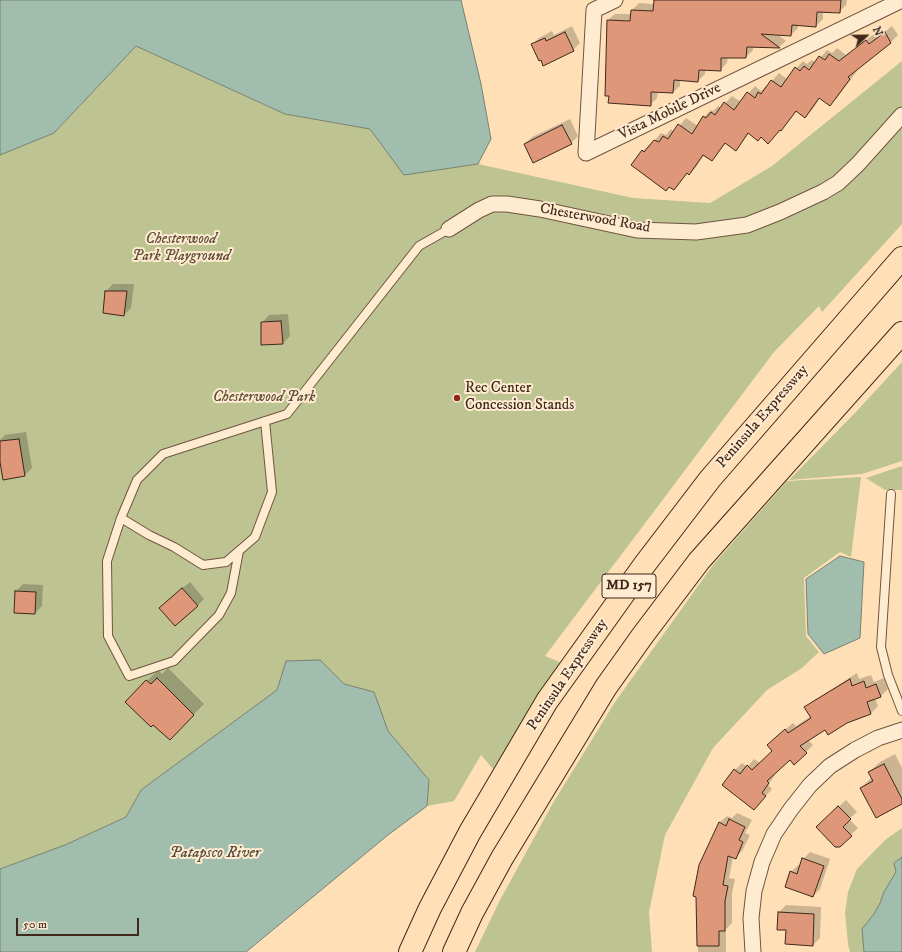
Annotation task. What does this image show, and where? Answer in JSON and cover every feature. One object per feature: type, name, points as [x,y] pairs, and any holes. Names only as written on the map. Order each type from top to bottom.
[{"type":"main road","name":"Peninsula Expressway","points":[[410,952],[430,908],[470,832],[547,701],[645,564],[710,479],[902,258]]},
{"type":"main road","name":"MD 157","points":[[454,952],[472,913],[506,851],[606,687],[643,635],[699,561],[902,333]]},
{"type":"street","name":"Vista Mobile Drive","points":[[614,0],[594,10],[586,153],[902,0]]},
{"type":"street","name":"Chesterwood Road","points":[[449,229],[479,210],[492,204],[507,204],[540,209],[637,230],[696,232],[747,225],[780,212],[823,192],[838,183],[858,164],[902,115]]},
{"type":"street","points":[[753,952],[751,918],[754,891],[762,862],[774,834],[810,785],[830,766],[855,750],[878,738],[902,730]]},
{"type":"lane","points":[[239,551],[231,593],[219,615],[174,662],[129,676],[108,636],[107,561],[121,518],[137,480],[163,454],[287,414],[419,246],[449,229]]},
{"type":"lane","points":[[121,518],[203,565],[226,562],[255,537],[272,492],[265,421]]},
{"type":"lane","points":[[891,494],[881,647],[888,675],[902,711]]},
{"type":"green space","name":"Chesterwood Park","points":[[136,46],[285,114],[370,129],[404,174],[478,164],[633,198],[710,203],[772,166],[902,61],[902,224],[822,312],[819,306],[774,352],[545,656],[560,662],[493,769],[481,755],[454,801],[427,806],[429,780],[388,731],[374,692],[344,684],[320,660],[141,790],[126,817],[65,845],[0,869],[0,155],[54,133]]},
{"type":"green space","points":[[902,362],[902,461],[862,474],[789,480],[854,414]]},
{"type":"green space","points":[[902,466],[902,490],[885,490],[866,478]]},
{"type":"green space","points":[[861,477],[851,557],[840,552],[804,578],[806,636],[819,652],[802,668],[767,690],[713,748],[665,835],[649,912],[652,952],[475,952],[499,902],[553,803],[615,702],[713,565],[787,481]]},
{"type":"green space","points":[[902,828],[902,952],[850,952],[845,913],[848,892],[857,869],[885,840]]},
{"type":"water","points":[[0,0],[461,0],[481,84],[491,139],[478,164],[404,175],[370,129],[285,114],[136,46],[54,133],[0,155]]},
{"type":"water","points":[[840,556],[864,562],[860,638],[824,654],[808,634],[806,579]]},
{"type":"water","name":"Patapsco River","points":[[320,660],[344,684],[374,692],[388,731],[429,780],[427,806],[388,835],[246,952],[0,952],[0,869],[65,845],[126,817],[141,790],[277,690],[286,661]]},
{"type":"water","points":[[902,857],[902,952],[864,952],[862,929],[874,914],[884,892],[896,872],[894,863]]},
{"type":"building","points":[[654,0],[841,0],[840,13],[817,12],[816,27],[792,25],[791,36],[761,34],[780,48],[747,47],[746,58],[721,58],[721,71],[699,70],[698,82],[674,80],[673,93],[651,92],[651,106],[608,103],[609,96],[605,96],[607,20],[630,21],[631,10],[653,11]]},
{"type":"building","points":[[565,32],[574,51],[543,66],[531,44],[545,38],[546,41]]},
{"type":"building","points":[[885,32],[891,43],[848,77],[850,79],[830,106],[819,98],[805,118],[796,111],[781,131],[780,130],[768,144],[761,137],[758,141],[748,133],[736,151],[725,143],[712,161],[703,155],[689,175],[687,173],[674,190],[669,187],[666,191],[631,165],[642,150],[644,152],[654,140],[659,142],[663,136],[668,139],[678,124],[692,134],[703,116],[706,118],[711,112],[715,115],[724,102],[734,110],[747,92],[755,98],[758,92],[761,94],[771,80],[781,87],[795,67],[800,71],[804,66],[809,70],[819,56],[825,60],[829,54],[839,61],[866,40],[869,44]]},
{"type":"building","points":[[562,125],[572,144],[533,163],[524,144]]},
{"type":"building","points":[[105,291],[127,291],[124,316],[103,313]]},
{"type":"building","points":[[281,321],[283,344],[261,345],[261,322]]},
{"type":"building","points":[[19,439],[25,476],[3,480],[0,462],[0,441]]},
{"type":"building","points":[[182,588],[198,606],[175,626],[159,608]]},
{"type":"building","points":[[15,591],[36,592],[35,614],[14,613]]},
{"type":"building","points":[[157,678],[194,715],[170,740],[153,725],[151,727],[125,702],[146,680],[151,684]]},
{"type":"building","points":[[850,679],[852,686],[864,681],[866,688],[876,684],[881,697],[867,702],[871,714],[847,723],[828,735],[825,730],[800,746],[807,753],[794,765],[790,760],[767,781],[769,783],[762,793],[766,796],[754,810],[722,785],[734,769],[740,774],[747,765],[752,770],[772,751],[767,745],[785,729],[788,733],[811,718],[804,707]]},
{"type":"building","points":[[884,764],[902,799],[902,804],[876,818],[860,788],[873,781],[868,772]]},
{"type":"building","points":[[838,806],[851,819],[843,827],[852,836],[840,847],[835,847],[816,827]]},
{"type":"building","points":[[729,819],[745,827],[739,840],[743,842],[736,859],[728,856],[723,885],[728,886],[725,901],[725,931],[719,931],[719,946],[697,946],[696,897],[693,896],[699,865],[719,822],[726,826]]},
{"type":"building","points":[[802,858],[824,866],[813,897],[785,887],[790,871],[797,874]]},
{"type":"building","points":[[778,912],[814,914],[813,946],[785,944],[786,930],[777,930]]},
{"type":"place","name":"Rec Center Concession Stands","points":[[457,398]]},
{"type":"park label","name":"Chesterwood Park Playground","points":[[181,248]]}]
